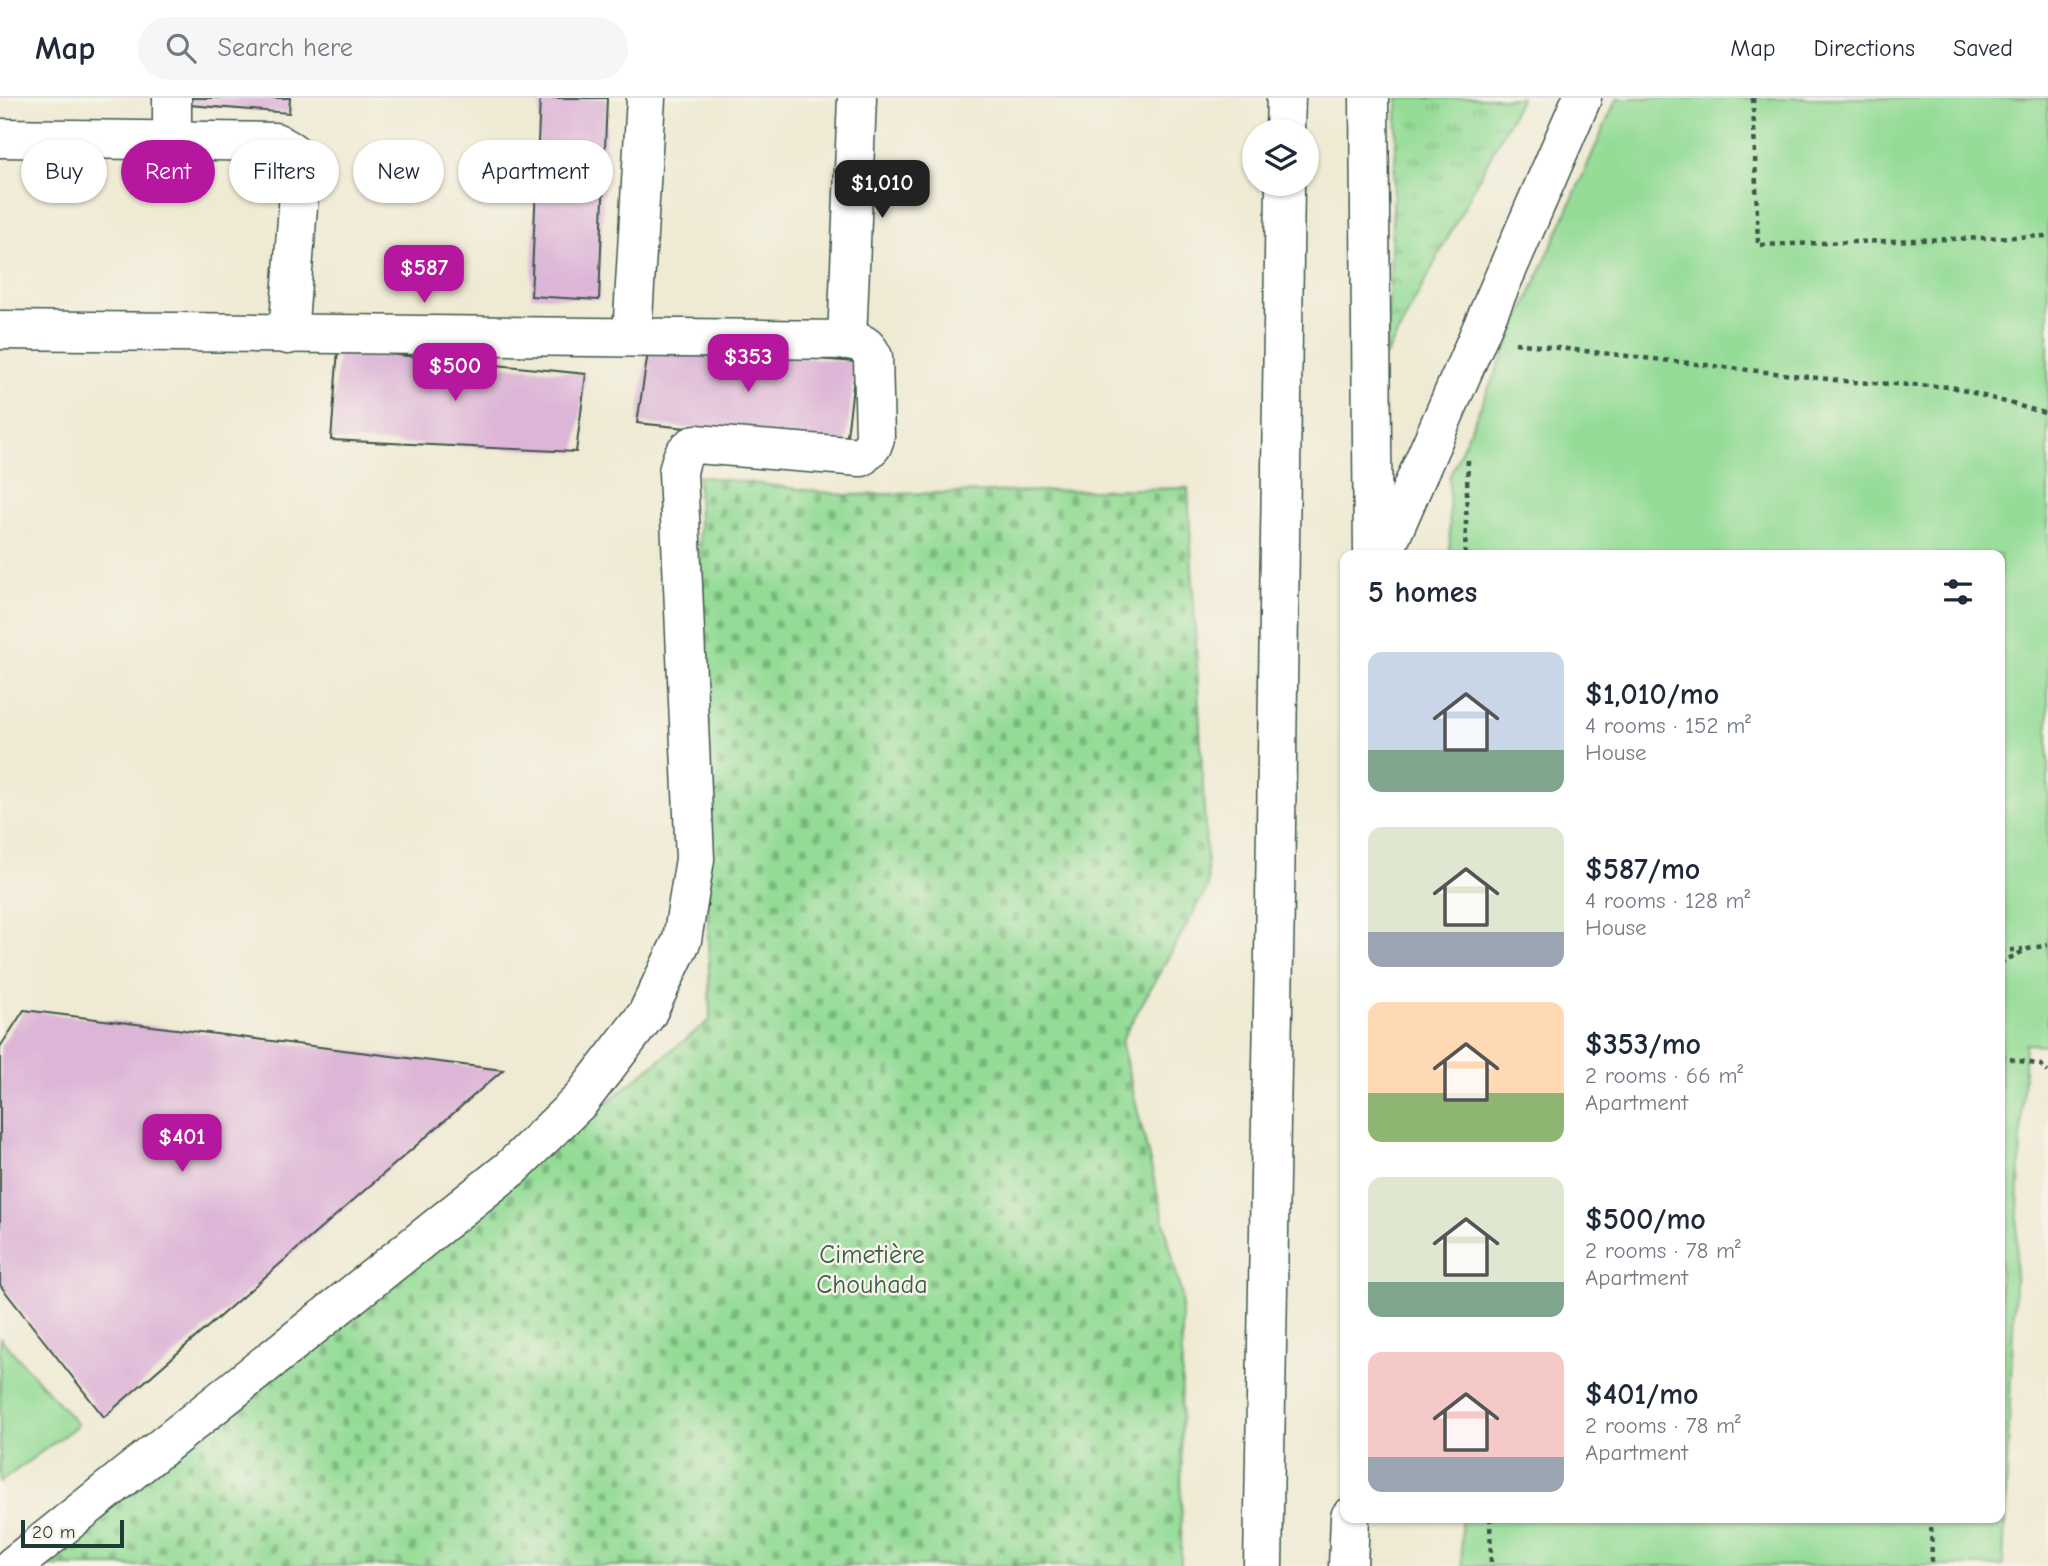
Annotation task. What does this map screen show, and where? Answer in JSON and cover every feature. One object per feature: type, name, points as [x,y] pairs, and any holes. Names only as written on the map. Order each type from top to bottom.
[{"type":"main road","points":[[172,98],[172,140]]},
{"type":"main road","points":[[632,336],[646,98]]},
{"type":"main road","points":[[847,340],[857,98]]},
{"type":"main road","points":[[1286,98],[1286,119]]},
{"type":"main road","points":[[1369,98],[1373,550]]},
{"type":"main road","points":[[1385,550],[1582,98]]},
{"type":"main road","points":[[0,138],[121,140]]},
{"type":"main road","points":[[215,141],[275,142],[292,152],[302,168],[288,335]]},
{"type":"main road","points":[[1263,1566],[1285,196]]},
{"type":"main road","points":[[0,330],[847,340],[862,342],[873,357],[875,438],[872,446],[861,457],[696,443],[687,448],[681,457],[678,472],[695,859],[682,940],[647,1014],[580,1101],[512,1168],[13,1566]]},
{"type":"main road","points":[[1348,1566],[1350,1523]]},
{"type":"path","points":[[1753,98],[1758,245],[2048,236]]},
{"type":"path","points":[[1514,343],[1853,382],[1952,387],[2048,414]]},
{"type":"path","points":[[2005,951],[2048,945]]},
{"type":"path","points":[[2005,960],[2028,949]]},
{"type":"path","points":[[2005,1058],[2041,1065],[2048,1072]]},
{"type":"path","points":[[1490,1523],[1491,1566]]},
{"type":"path","points":[[1931,1523],[1932,1566]]},
{"type":"green space","points":[[1398,98],[1521,98],[1386,356]]},
{"type":"green space","points":[[1617,98],[2048,98],[2048,1045],[2025,1044],[2005,1519],[2005,550],[1450,550],[1449,478]]},
{"type":"green space","name":"Cimetière Chouhada","points":[[698,476],[845,495],[1188,488],[1208,887],[1121,1041],[1182,1297],[1181,1566],[24,1566],[710,1020]]},
{"type":"green space","points":[[0,1338],[78,1425],[0,1482]]},
{"type":"green space","points":[[1461,1523],[2005,1523],[2003,1566],[1462,1566]]},
{"type":"building","points":[[189,98],[290,98],[289,113],[189,105]]},
{"type":"building","points":[[540,98],[607,98],[605,140],[538,140]]},
{"type":"building","points":[[535,203],[603,203],[599,300],[531,296]]},
{"type":"building","points":[[649,346],[856,362],[846,444],[637,423]]},
{"type":"building","points":[[338,349],[586,374],[576,452],[331,440]]},
{"type":"building","points":[[24,1010],[503,1070],[104,1417],[0,1285],[0,1047]]}]
